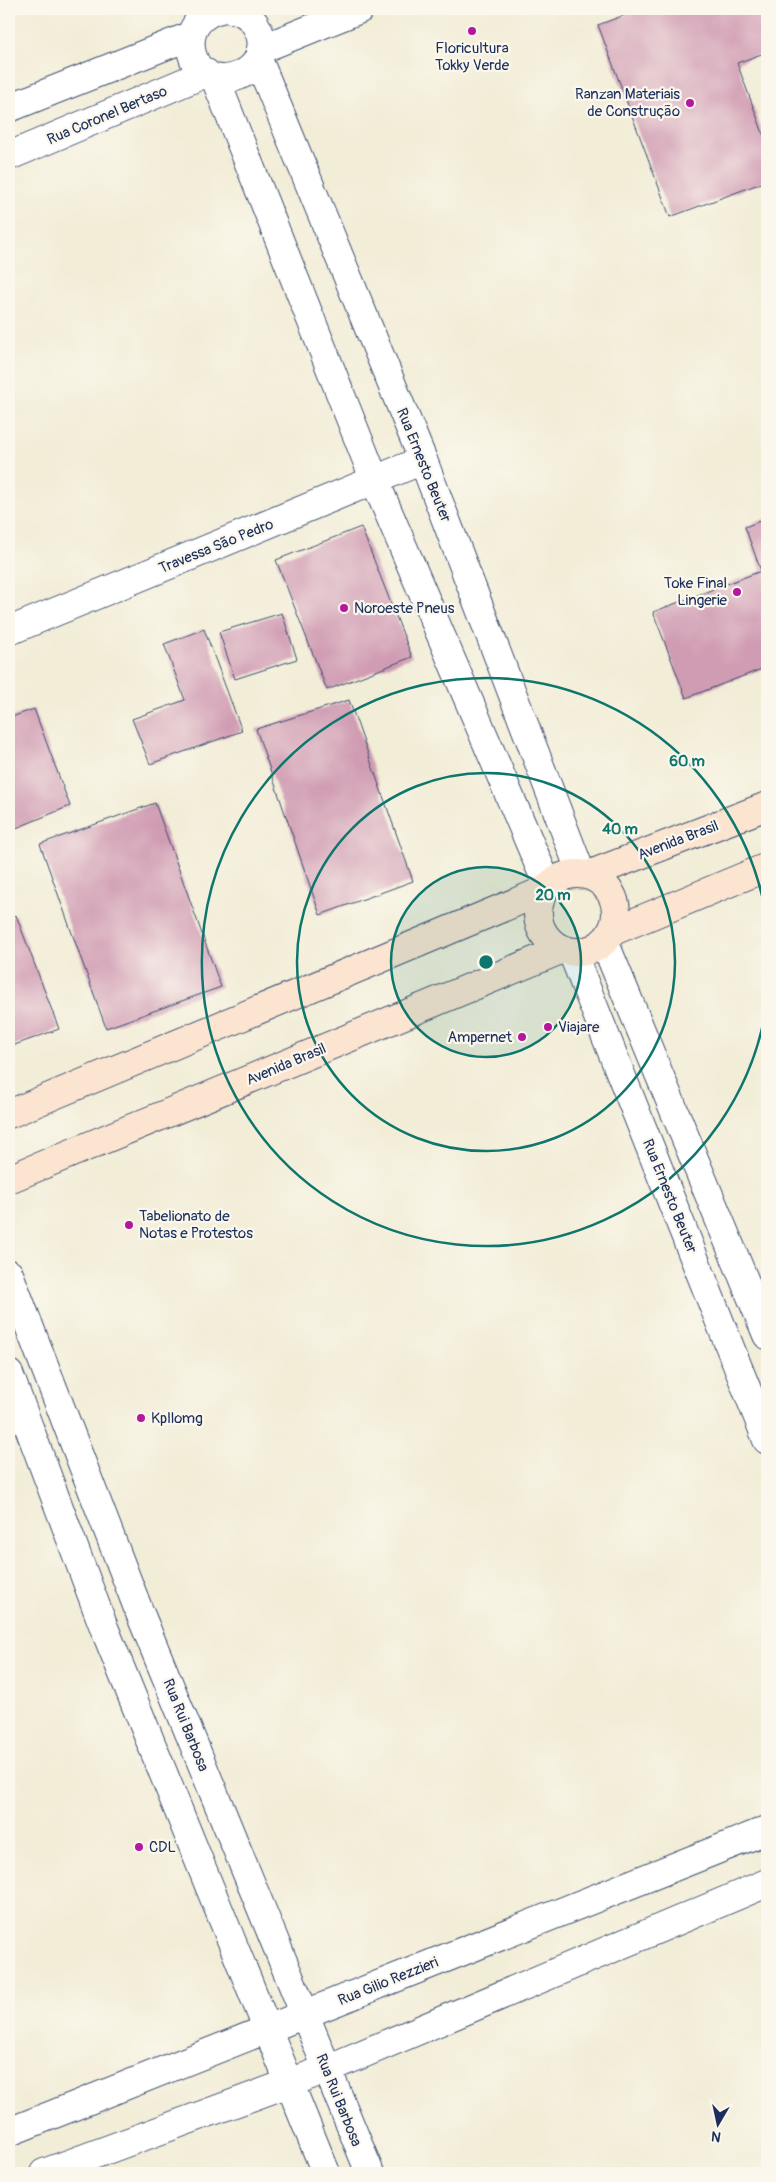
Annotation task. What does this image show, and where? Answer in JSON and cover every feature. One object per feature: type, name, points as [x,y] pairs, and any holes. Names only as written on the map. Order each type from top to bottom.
[{"type":"main road","name":"Avenida Brasil","points":[[584,874],[767,806]]},
{"type":"main road","points":[[546,888],[540,901],[538,912],[544,934],[567,950],[589,950],[608,937],[767,867]]},
{"type":"main road","points":[[9,1114],[546,888],[569,874],[584,874],[598,880],[608,888],[614,898],[617,909],[616,921],[608,937]]},
{"type":"main road","name":"Avenida Brasil","points":[[9,1180],[567,950]]},
{"type":"street","points":[[259,54],[360,9]]},
{"type":"street","points":[[9,108],[191,24],[212,11],[237,10],[252,20],[258,29],[261,39],[259,54],[245,74],[235,78],[210,76]]},
{"type":"street","points":[[191,24],[190,46],[192,57],[198,66],[210,76],[374,481],[546,888]]},
{"type":"street","name":"Rua Ernesto Beuter","points":[[259,54],[423,460],[584,874]]},
{"type":"street","name":"Rua Coronel Bertaso","points":[[9,156],[210,76]]},
{"type":"street","name":"Travessa São Pedro","points":[[9,631],[423,460]]},
{"type":"street","points":[[608,937],[767,1335]]},
{"type":"street","name":"Rua Ernesto Beuter","points":[[567,950],[767,1440]]},
{"type":"street","name":"Rua Rui Barbosa","points":[[9,1274],[139,1611],[370,2173]]},
{"type":"street","points":[[9,1374],[103,1625],[326,2173]]},
{"type":"street","points":[[103,1625],[139,1611]]},
{"type":"street","name":"Rua Gilio Rezzieri","points":[[9,2132],[767,1830]]},
{"type":"street","points":[[44,2173],[327,2068],[767,1883]]},
{"type":"building","name":"Ranzan Materiais de Construção","points":[[641,9],[767,9],[767,52],[737,63],[767,144],[767,181],[670,217],[598,25]]},
{"type":"building","name":"Toke Final Lingerie","points":[[767,518],[767,667],[686,698],[653,612],[761,571],[745,527]]},
{"type":"building","name":"Noroeste Pneus","points":[[361,527],[412,657],[327,690],[276,560]]},
{"type":"building","points":[[282,613],[297,659],[235,679],[219,632]]},
{"type":"building","points":[[204,629],[242,731],[150,764],[132,719],[185,700],[164,644]]},
{"type":"building","points":[[349,700],[413,881],[320,915],[256,729]]},
{"type":"building","points":[[34,709],[70,806],[9,831],[9,718]]},
{"type":"building","points":[[155,803],[221,987],[106,1028],[40,844]]},
{"type":"building","points":[[16,915],[59,1029],[9,1047],[9,918]]},
{"type":"place","name":"Floricultura Tokky Verde","points":[[472,31]]},
{"type":"place","name":"Ranzan Materiais de Construção","points":[[690,103]]},
{"type":"place","name":"Toke Final Lingerie","points":[[737,592]]},
{"type":"place","name":"Noroeste Pneus","points":[[344,608]]},
{"type":"place","name":"Viajare","points":[[548,1027]]},
{"type":"place","name":"Ampernet","points":[[522,1037]]},
{"type":"place","name":"Tabelionato de Notas e Protestos","points":[[129,1225]]},
{"type":"place","name":"Kpllomg","points":[[141,1418]]},
{"type":"place","name":"CDL","points":[[139,1847]]}]
